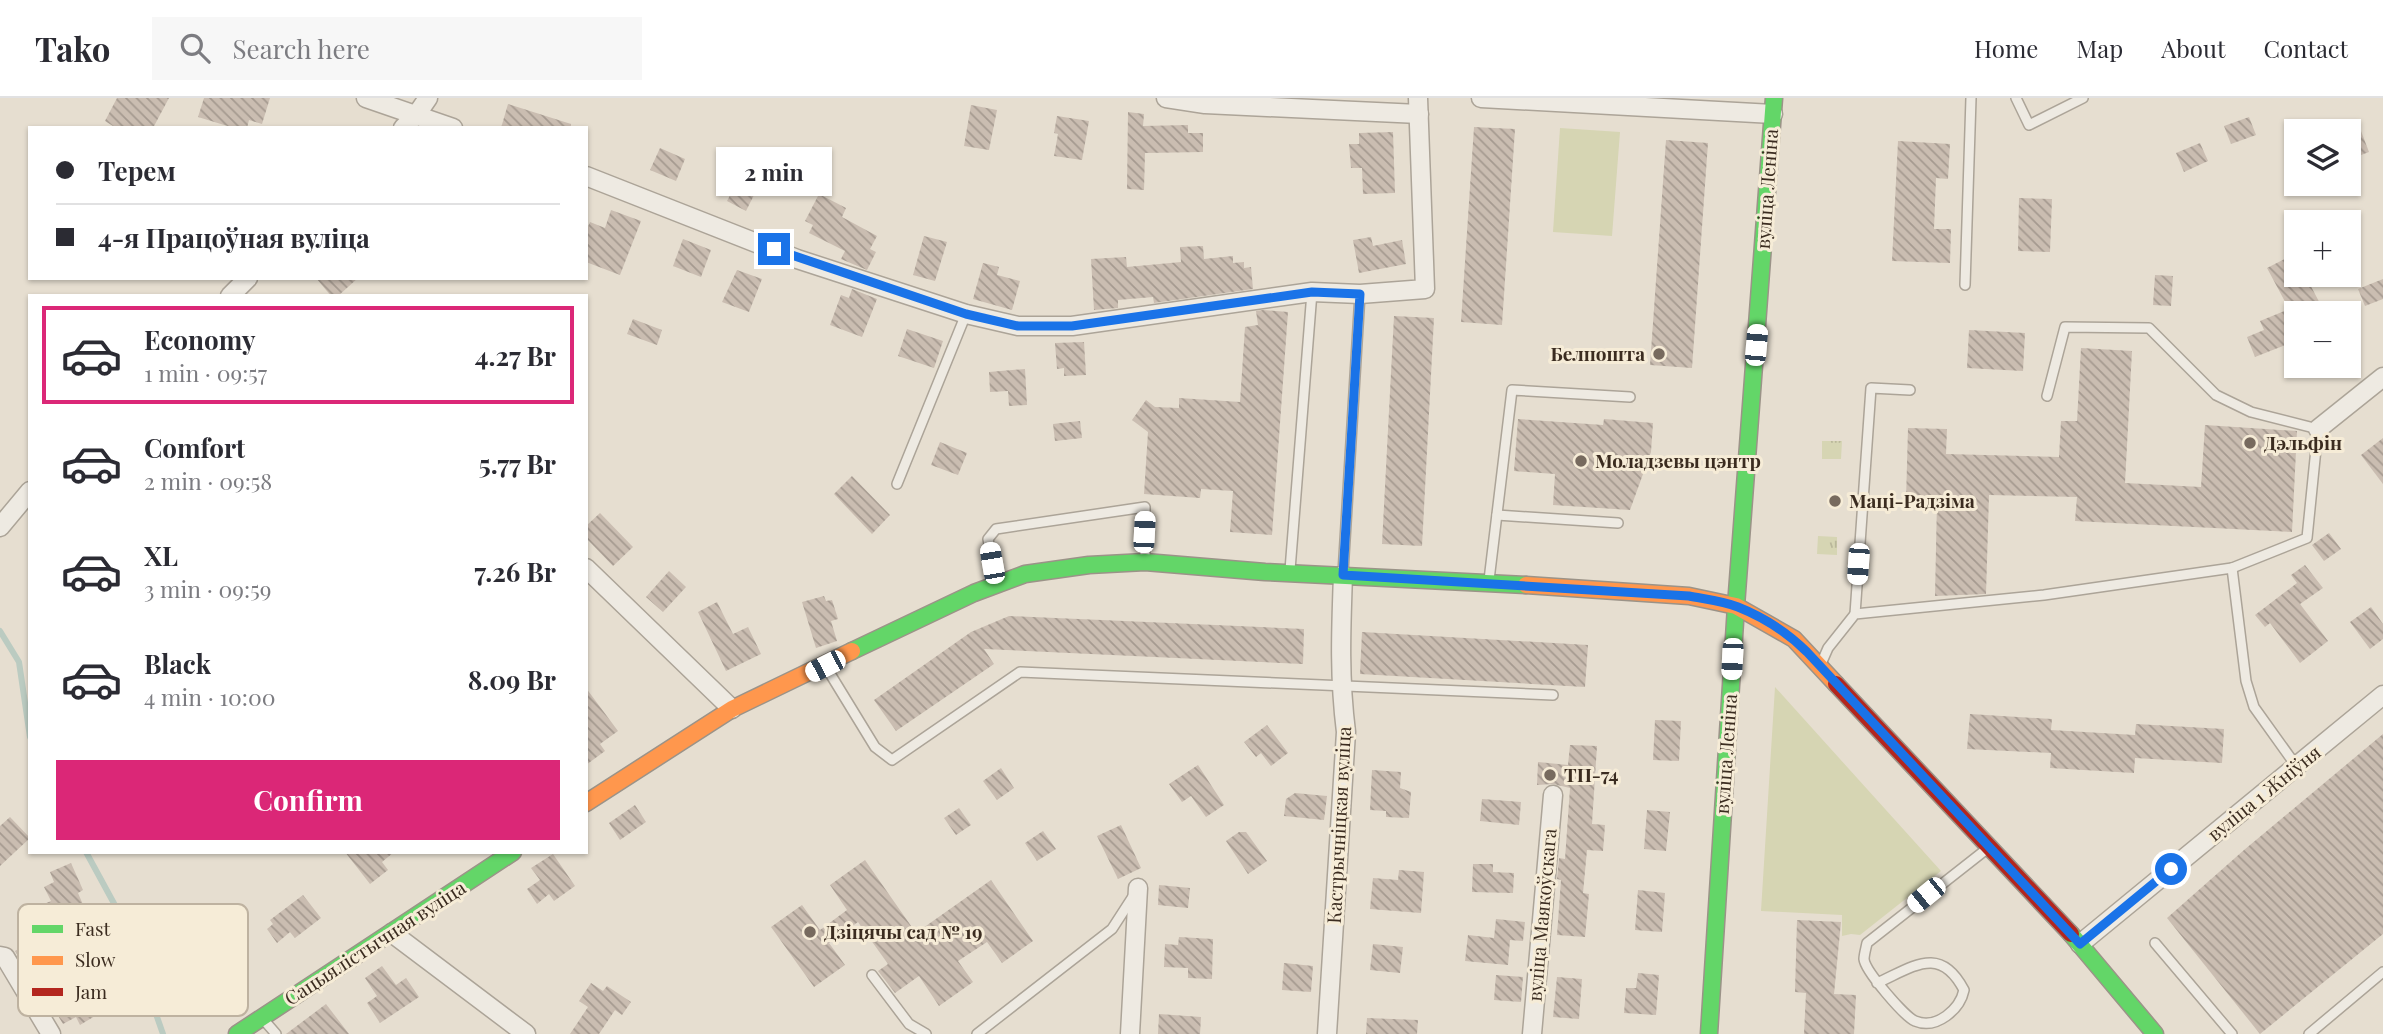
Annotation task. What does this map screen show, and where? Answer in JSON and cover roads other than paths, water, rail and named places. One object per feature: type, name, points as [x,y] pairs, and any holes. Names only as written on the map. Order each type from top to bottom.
[{"type":"main road","name":"вуліца Леніна","points":[[1709,1034],[1736,606],[1773,106]]},
{"type":"main road","points":[[588,802],[732,709],[996,583],[1025,574],[1089,565],[1145,562],[1689,596],[1736,606],[1794,639],[2080,944],[2155,1034]]},
{"type":"main road","name":"Сацыялістычная вуліца","points":[[237,1034],[510,854]]},
{"type":"street","points":[[366,98],[448,126]]},
{"type":"street","points":[[405,126],[428,98]]},
{"type":"street","points":[[588,177],[797,258],[966,314],[1018,326],[1072,326],[1312,292],[1360,294],[1425,289],[1418,106],[1205,104],[1166,98]]},
{"type":"street","points":[[1481,98],[1773,106]]},
{"type":"street","points":[[232,294],[246,280]]},
{"type":"street","points":[[2318,429],[2383,377]]},
{"type":"street","points":[[0,527],[28,493]]},
{"type":"street","points":[[588,570],[732,709]]},
{"type":"street","name":"Кастрычніцкая вуліца","points":[[1327,1034],[1346,732],[1340,687],[1343,575]]},
{"type":"street","name":"вуліца 1 Жніўня","points":[[2080,944],[2383,695]]},
{"type":"street","name":"вуліца Маякоўскага","points":[[1532,1034],[1553,795]]},
{"type":"street","points":[[1130,1034],[1138,888]]},
{"type":"street","points":[[392,933],[526,1034]]},
{"type":"street","points":[[0,956],[5,957],[18,979]]},
{"type":"street","points":[[40,1016],[51,1034]]},
{"type":"lane","points":[[1965,285],[1971,98]]},
{"type":"lane","points":[[2016,98],[2029,125],[2083,98]]},
{"type":"lane","points":[[1290,572],[1312,292]]},
{"type":"lane","points":[[1343,575],[1360,294]]},
{"type":"lane","points":[[897,484],[966,314]]},
{"type":"lane","points":[[1855,614],[2044,595],[2232,568],[2307,538],[2318,429],[2251,412],[2216,395],[2149,328],[2065,327],[2047,396]]},
{"type":"lane","points":[[1820,665],[1828,648],[1855,614],[1871,388],[1910,390]]},
{"type":"lane","points":[[1489,583],[1511,390],[1630,397]]},
{"type":"lane","points":[[996,583],[988,539],[996,529],[1145,507],[1145,562]]},
{"type":"lane","points":[[1497,515],[1618,523]]},
{"type":"lane","points":[[2232,568],[2246,681],[2254,707],[2297,767]]},
{"type":"lane","points":[[825,666],[875,747],[892,760],[1020,672],[1553,695]]},
{"type":"lane","points":[[1877,983],[1930,962],[1944,965],[1956,975],[1964,990],[1961,1001],[1949,1015],[1929,1023],[1915,1021],[1877,983],[1864,961],[1867,943],[1990,847]]},
{"type":"lane","points":[[977,1034],[1112,929],[1138,888]]},
{"type":"lane","points":[[2155,943],[2232,1034]]},
{"type":"lane","points":[[2309,1034],[2383,972]]},
{"type":"lane","points":[[872,975],[909,1024],[926,1034]]},
{"type":"lane","points":[[262,1018],[276,1034]]},
{"type":"waterway","points":[[0,631],[19,662],[28,723]]},
{"type":"waterway","points":[[87,854],[114,904]]},
{"type":"waterway","points":[[157,1016],[163,1034]]},
{"type":"place","name":"Белпошта","points":[[1659,354]]},
{"type":"place","name":"Дэльфін","points":[[2250,443]]},
{"type":"place","name":"Моладзевы цэнтр","points":[[1581,461]]},
{"type":"place","name":"Маці-Радзіма","points":[[1835,501]]},
{"type":"place","name":"ТП-74","points":[[1550,775]]},
{"type":"place","name":"Дзіцячы сад № 19","points":[[810,932]]}]
